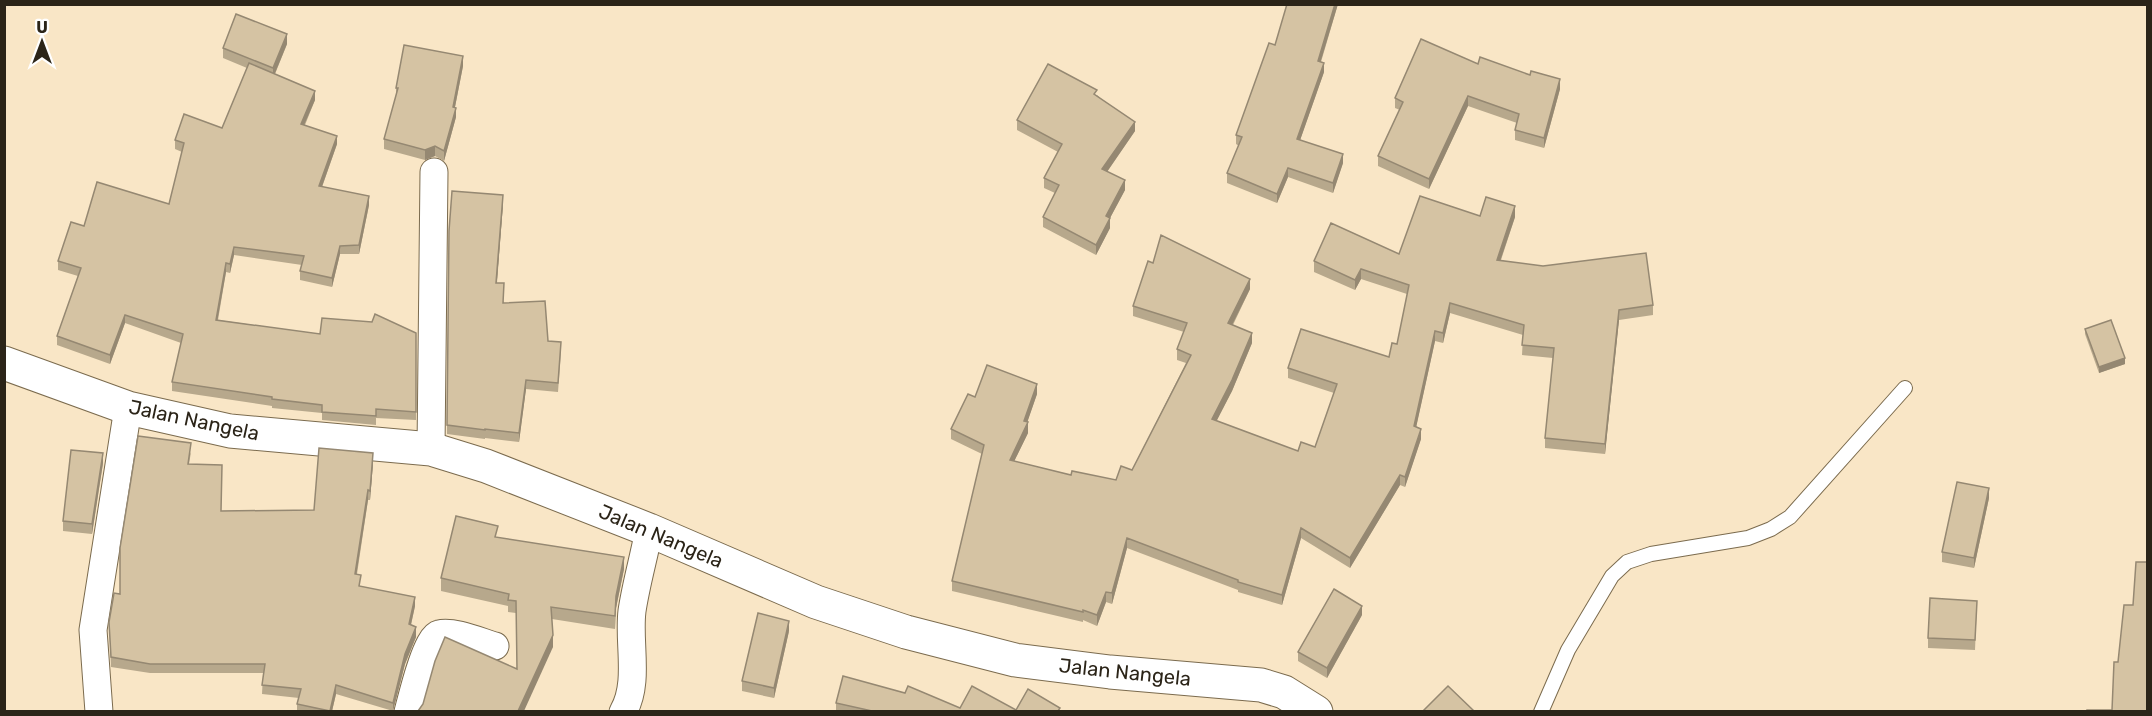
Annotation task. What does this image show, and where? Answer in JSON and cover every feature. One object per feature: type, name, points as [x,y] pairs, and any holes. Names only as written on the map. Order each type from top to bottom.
[{"type":"main road","name":"Jalan Nangela","points":[[4,363],[128,408],[230,431],[431,449],[486,466],[649,530],[816,602],[906,632],[1015,660],[1110,672],[1261,685],[1284,692],[1316,711]]},
{"type":"street","points":[[431,449],[434,172]]},
{"type":"street","points":[[99,711],[93,630],[128,408]]},
{"type":"street","points":[[627,700],[634,597],[649,530]]},
{"type":"street","points":[[408,711],[423,660],[436,634],[444,633],[495,646]]},
{"type":"lane","points":[[1541,711],[1568,650],[1612,576],[1627,562],[1651,554],[1748,537],[1771,529],[1790,517],[1905,388]]},
{"type":"building","points":[[1287,4],[1335,4],[1318,61],[1324,63],[1297,139],[1343,154],[1333,183],[1288,168],[1277,194],[1227,173],[1242,137],[1236,135],[1269,43],[1275,45]]},
{"type":"building","points":[[236,14],[287,34],[273,68],[223,48]]},
{"type":"building","points":[[1421,39],[1478,64],[1480,57],[1530,75],[1531,71],[1560,79],[1544,138],[1515,130],[1519,114],[1468,96],[1429,179],[1378,156],[1403,102],[1395,98]]},
{"type":"building","points":[[404,45],[463,56],[453,107],[456,108],[444,151],[435,146],[425,150],[384,139],[398,88],[396,88]]},
{"type":"building","points":[[249,63],[315,91],[301,124],[337,136],[319,186],[369,196],[359,245],[340,246],[332,278],[300,271],[304,256],[234,247],[230,264],[226,263],[216,320],[320,334],[322,318],[372,322],[375,314],[416,333],[416,412],[376,409],[376,416],[322,412],[322,405],[172,382],[183,334],[125,315],[110,355],[57,336],[81,268],[58,261],[71,222],[84,226],[97,182],[169,204],[184,143],[175,140],[184,114],[222,128]]},
{"type":"building","points":[[1048,64],[1097,90],[1094,94],[1135,122],[1102,169],[1125,180],[1106,216],[1110,218],[1096,245],[1043,217],[1059,185],[1044,178],[1062,144],[1017,120]]},
{"type":"building","points":[[452,191],[503,195],[496,283],[504,283],[503,303],[545,301],[548,341],[561,342],[558,383],[526,380],[519,433],[447,425],[449,231]]},
{"type":"building","points":[[1420,196],[1480,216],[1486,197],[1515,206],[1497,260],[1543,266],[1646,253],[1653,305],[1619,310],[1605,444],[1545,438],[1554,348],[1522,345],[1524,325],[1450,303],[1443,333],[1435,331],[1414,426],[1421,429],[1405,477],[1400,475],[1350,558],[1301,528],[1282,595],[1238,582],[1238,580],[1127,538],[1112,593],[1106,592],[1097,615],[952,581],[984,445],[951,429],[968,394],[975,397],[987,365],[1037,384],[1024,421],[1028,422],[1010,460],[1071,475],[1072,471],[1116,480],[1121,466],[1132,470],[1191,355],[1177,349],[1187,323],[1133,306],[1148,261],[1153,263],[1161,235],[1250,279],[1228,323],[1252,333],[1212,419],[1298,451],[1301,442],[1315,447],[1337,384],[1288,368],[1301,329],[1389,357],[1392,343],[1397,344],[1409,285],[1361,269],[1355,280],[1314,261],[1331,223],[1399,254]]},
{"type":"building","points":[[2111,320],[2125,358],[2099,367],[2085,329]]},
{"type":"building","points":[[138,436],[191,443],[188,464],[222,465],[221,511],[314,510],[319,448],[373,453],[370,491],[368,490],[355,574],[361,575],[359,586],[415,597],[409,624],[416,627],[405,654],[393,703],[336,685],[330,711],[297,704],[301,689],[262,685],[265,664],[150,664],[111,657],[109,622],[114,593],[120,594],[120,548]]},
{"type":"building","points":[[71,450],[103,453],[92,524],[63,521]]},
{"type":"building","points":[[1957,482],[1989,488],[1974,558],[1942,552]]},
{"type":"building","points":[[456,516],[498,526],[495,537],[624,557],[616,596],[615,616],[551,607],[553,635],[518,711],[418,711],[423,704],[435,661],[445,637],[517,669],[516,601],[508,600],[509,594],[441,578]]},
{"type":"building","points":[[2136,562],[2148,562],[2148,711],[2087,711],[2112,710],[2114,662],[2118,662],[2124,605],[2133,605]]},
{"type":"building","points":[[1334,589],[1362,606],[1327,668],[1298,652]]},
{"type":"building","points":[[1930,598],[1977,601],[1975,640],[1928,638]]},
{"type":"building","points":[[758,613],[789,621],[774,688],[742,681]]},
{"type":"building","points":[[843,676],[905,693],[908,686],[960,708],[972,686],[1016,710],[1028,689],[1060,708],[1058,711],[872,711],[836,703]]},
{"type":"building","points":[[1448,686],[1474,711],[1423,711]]}]
